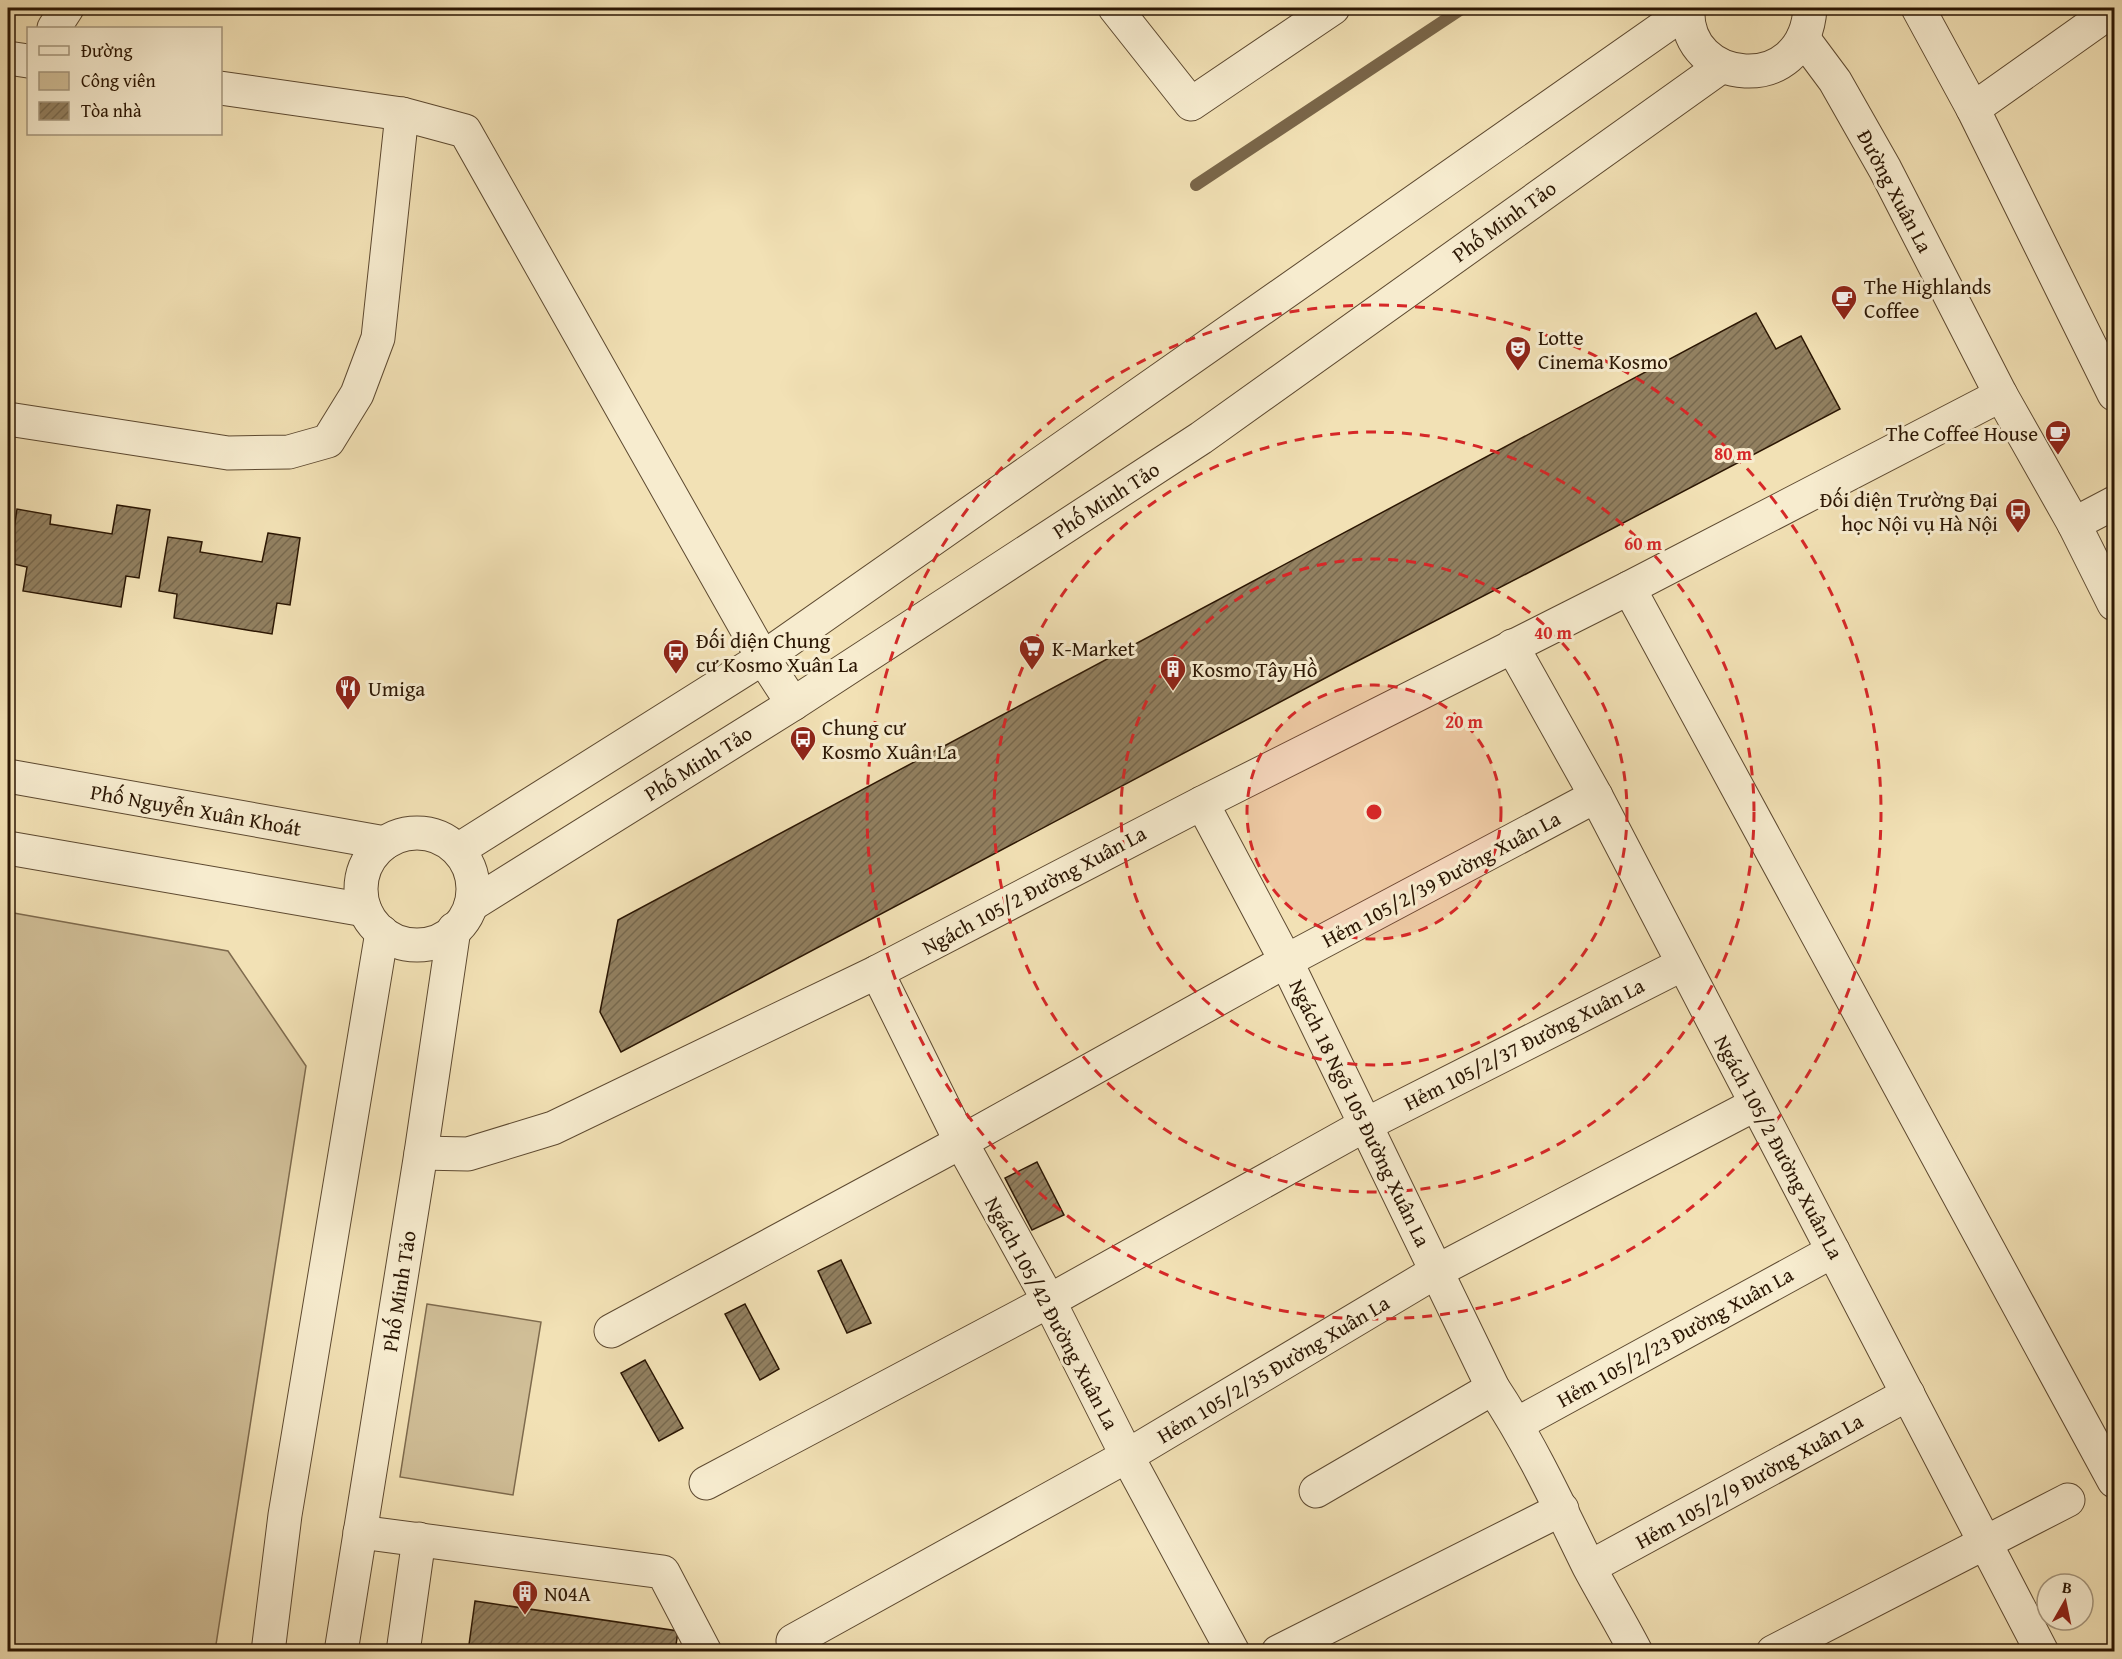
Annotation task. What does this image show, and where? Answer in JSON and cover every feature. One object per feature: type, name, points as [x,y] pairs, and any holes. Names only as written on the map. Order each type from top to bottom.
[{"type":"street","points":[[55,27],[67,8]]},
{"type":"street","points":[[1116,8],[1191,104],[1333,8]]},
{"type":"street","points":[[1918,8],[1973,109],[2115,394]]},
{"type":"street","points":[[1688,9],[1687,17],[1693,37],[1705,54],[1722,66],[1743,72],[1764,70],[1782,62],[1798,48],[1806,23]]},
{"type":"street","points":[[458,850],[762,658],[1688,9]]},
{"type":"street","points":[[1973,109],[2115,9]]},
{"type":"street","name":"Đường Xuân La","points":[[1806,23],[1835,81],[1885,169],[2001,395],[2074,524],[2115,604]]},
{"type":"street","points":[[8,58],[27,61]]},
{"type":"street","name":"Phố Minh Tảo","points":[[341,1652],[421,1153],[462,917],[1201,438],[1722,66]]},
{"type":"street","points":[[222,88],[402,114],[465,131],[762,658],[793,704]]},
{"type":"street","points":[[8,419],[228,453],[288,452],[328,441],[357,394],[378,339],[402,114]]},
{"type":"street","name":"Ngách 105/2 Đường Xuân La","points":[[421,1153],[468,1154],[553,1128],[877,972],[1202,803],[1629,588],[2001,395]]},
{"type":"street","points":[[2074,524],[2115,503]]},
{"type":"street","points":[[1629,588],[2115,1481]]},
{"type":"street","name":"Ngách 105/2 Đường Xuân La","points":[[1512,646],[1596,796],[1985,1543],[2037,1650]]},
{"type":"street","name":"Phố Nguyễn Xuân Khoát","points":[[8,776],[385,843]]},
{"type":"street","name":"Hẻm 105/2/39 Đường Xuân La","points":[[610,1331],[961,1142],[1286,961],[1596,796]]},
{"type":"street","name":"Ngách 18 Ngõ 105 Đường Xuân La","points":[[1202,803],[1286,961],[1493,1388],[1517,1424],[1636,1652]]},
{"type":"street","points":[[409,834],[427,834],[444,840],[458,850],[469,867],[473,885],[462,917],[448,935],[430,943],[411,944],[391,939],[374,921],[361,896],[362,879],[368,862],[385,843],[409,834]]},
{"type":"street","points":[[8,848],[374,921]]},
{"type":"street","points":[[267,1652],[285,1515],[374,921]]},
{"type":"street","name":"Hẻm 105/2/37 Đường Xuân La","points":[[706,1484],[1049,1301],[1365,1125],[1683,964]]},
{"type":"street","name":"Ngách 105/42 Đường Xuân La","points":[[877,972],[961,1142],[1049,1301],[1127,1456],[1233,1652]]},
{"type":"street","name":"Hẻm 105/2/35 Đường Xuân La","points":[[793,1641],[1127,1456],[1437,1271],[1756,1104]]},
{"type":"street","name":"Hẻm 105/2/23 Đường Xuân La","points":[[1517,1424],[1833,1251]]},
{"type":"street","points":[[1316,1491],[1493,1388]]},
{"type":"street","name":"Hẻm 105/2/9 Đường Xuân La","points":[[1590,1567],[1908,1394]]},
{"type":"street","points":[[1773,1652],[2068,1500]]},
{"type":"street","points":[[1278,1652],[1562,1509]]},
{"type":"street","points":[[360,1532],[663,1572],[705,1652]]},
{"type":"street","points":[[403,1652],[419,1539]]},
{"type":"green space","points":[[8,912],[228,951],[306,1066],[215,1651],[8,1651]]},
{"type":"green space","points":[[427,1304],[541,1322],[513,1495],[400,1477]]},
{"type":"building","name":"Kosmo Tây Hồ","points":[[1756,313],[1776,349],[1801,336],[1840,409],[1346,667],[621,1052],[600,1012],[618,920]]},
{"type":"building","points":[[117,505],[150,510],[139,578],[126,576],[121,607],[23,591],[27,567],[9,563],[17,509],[51,515],[50,524],[112,534]]},
{"type":"building","points":[[268,533],[300,538],[290,605],[277,603],[272,634],[174,618],[177,594],[159,591],[168,537],[202,542],[200,552],[262,562]]},
{"type":"building","points":[[1037,1162],[1064,1215],[1032,1230],[1005,1178]]},
{"type":"building","points":[[841,1260],[871,1323],[847,1333],[818,1271]]},
{"type":"building","points":[[745,1304],[779,1369],[760,1380],[725,1314]]},
{"type":"building","points":[[645,1360],[683,1428],[659,1441],[621,1373]]},
{"type":"building","name":"N04A","points":[[475,1601],[678,1631],[675,1652],[468,1652]]},
{"type":"waterway","points":[[1196,185],[1463,8]]},
{"type":"place","name":"The Highlands Coffee","points":[[1844,321]]},
{"type":"place","name":"Lotte Cinema Kosmo","points":[[1518,372]]},
{"type":"place","name":"The Coffee House","points":[[2058,456]]},
{"type":"place","name":"Đối diện Trường Đại học Nội vụ Hà Nội","points":[[2018,534]]},
{"type":"place","name":"K-Market","points":[[1032,671]]},
{"type":"place","name":"Đối diện Chung cư Kosmo Xuân La","points":[[676,675]]},
{"type":"place","name":"Kosmo Tây Hồ","points":[[1173,692]]},
{"type":"place","name":"Umiga","points":[[348,711]]},
{"type":"place","name":"Chung cư Kosmo Xuân La","points":[[803,762]]},
{"type":"place","name":"N04A","points":[[525,1616]]}]
